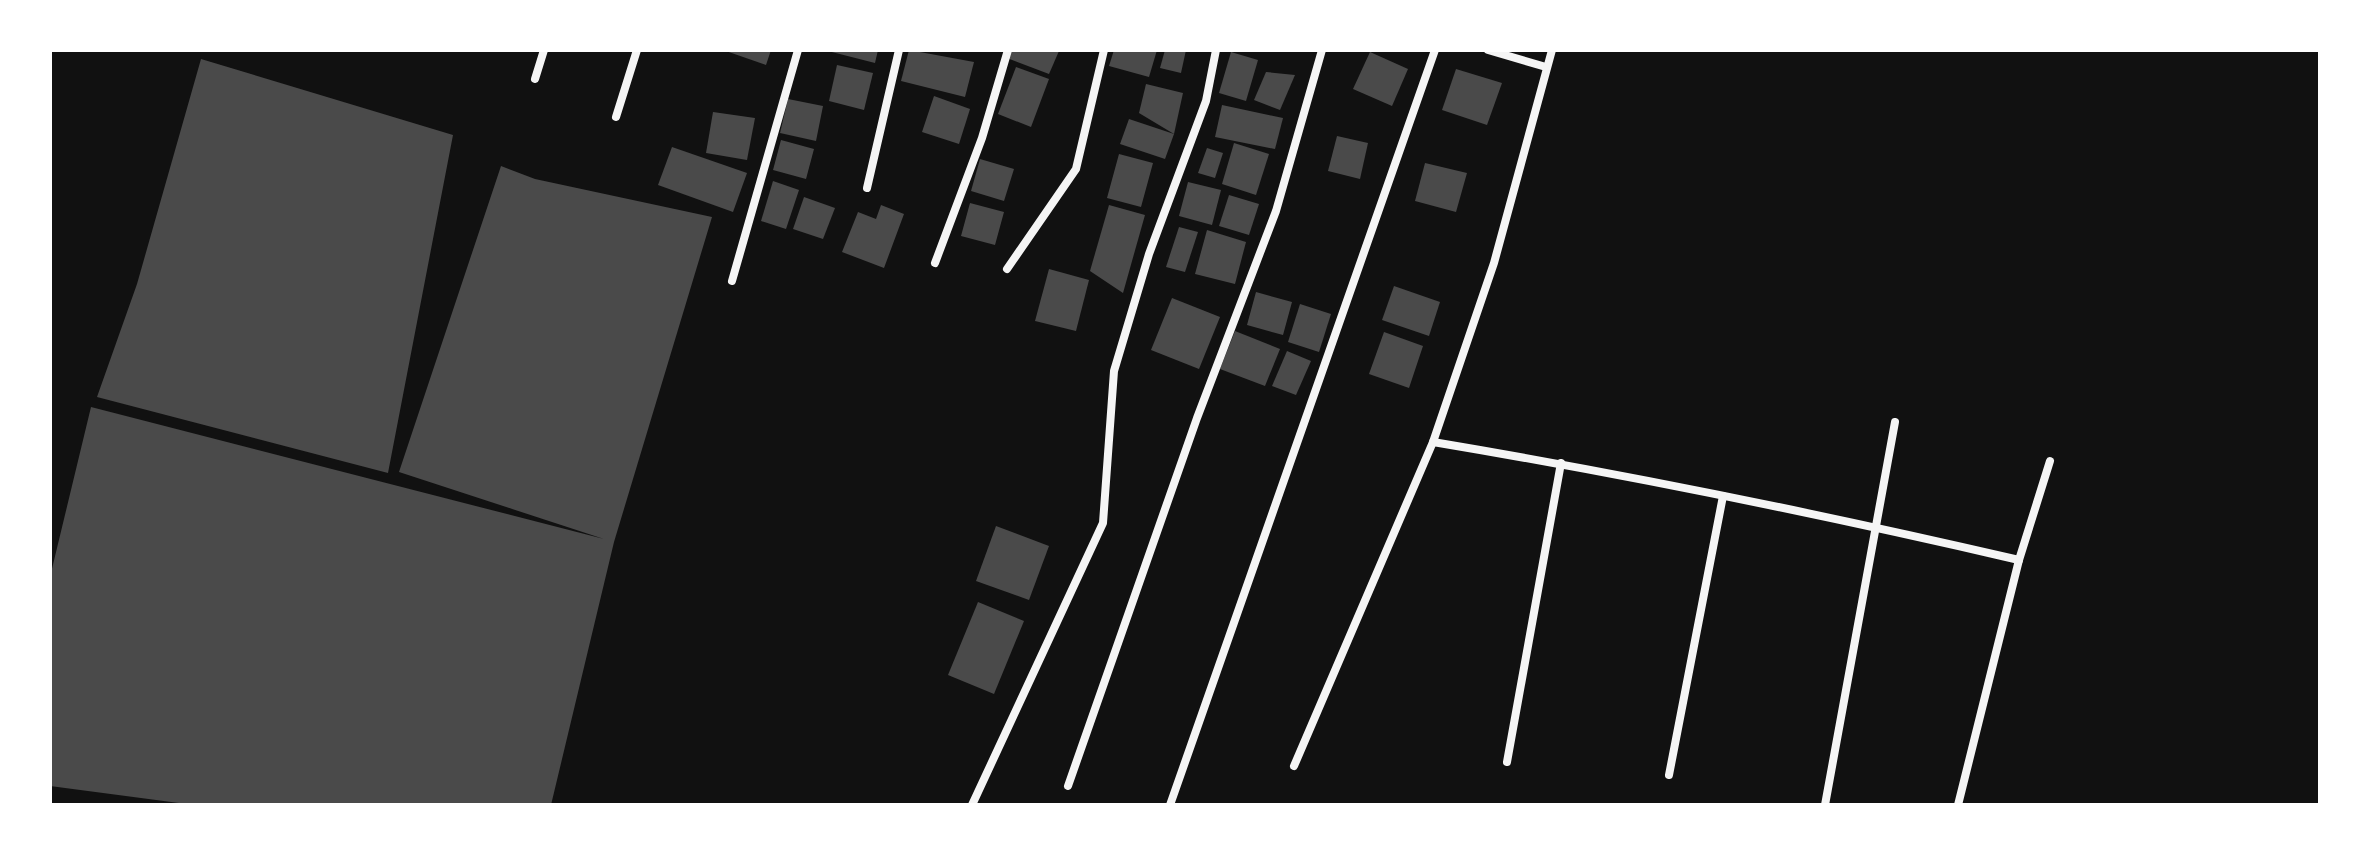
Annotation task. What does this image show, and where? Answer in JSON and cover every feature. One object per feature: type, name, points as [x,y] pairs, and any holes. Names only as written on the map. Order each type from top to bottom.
[{"type":"street","points":[[535,79],[544,50]]},
{"type":"street","points":[[616,117],[637,50]]},
{"type":"street","points":[[732,281],[798,50]]},
{"type":"street","points":[[867,188],[899,50]]},
{"type":"street","points":[[935,263],[982,138],[1008,50]]},
{"type":"street","points":[[1007,269],[1076,169],[1104,50]]},
{"type":"street","points":[[972,805],[1103,523],[1114,371],[1149,254],[1206,101],[1216,50]]},
{"type":"street","points":[[1068,786],[1197,418],[1276,211],[1322,50]]},
{"type":"street","points":[[1170,805],[1435,50]]},
{"type":"street","points":[[1488,50],[1546,67]]},
{"type":"street","points":[[1294,766],[1433,442],[1494,263],[1552,50]]},
{"type":"street","points":[[1825,805],[1895,422]]},
{"type":"street","points":[[1433,442],[1561,463],[1874,526],[2019,560]]},
{"type":"street","points":[[1958,805],[2019,560],[2050,461]]},
{"type":"street","points":[[1507,762],[1561,463]]},
{"type":"street","points":[[1669,775],[1723,496]]},
{"type":"building","points":[[723,50],[771,50],[766,65]]},
{"type":"building","points":[[824,50],[878,50],[875,63]]},
{"type":"building","points":[[909,50],[974,62],[965,97],[901,81]]},
{"type":"building","points":[[1010,50],[1059,51],[1049,74],[1007,58]]},
{"type":"building","points":[[1114,50],[1157,50],[1149,77],[1109,66]]},
{"type":"building","points":[[1165,50],[1186,50],[1181,73],[1160,68]]},
{"type":"building","points":[[1231,52],[1258,60],[1246,101],[1219,93]]},
{"type":"building","points":[[1370,52],[1408,69],[1392,106],[1353,89]]},
{"type":"building","points":[[201,59],[453,135],[388,473],[97,397],[137,284]]},
{"type":"building","points":[[837,65],[873,73],[864,110],[829,101]]},
{"type":"building","points":[[1016,67],[1049,79],[1031,127],[998,114]]},
{"type":"building","points":[[1456,69],[1502,83],[1487,125],[1442,110]]},
{"type":"building","points":[[1266,72],[1295,75],[1280,110],[1254,100]]},
{"type":"building","points":[[1146,84],[1183,93],[1174,134],[1139,113]]},
{"type":"building","points":[[934,96],[970,109],[959,144],[922,132]]},
{"type":"building","points":[[788,99],[823,106],[816,141],[780,133]]},
{"type":"building","points":[[1222,105],[1283,118],[1275,149],[1215,137]]},
{"type":"building","points":[[713,112],[755,118],[747,160],[706,153]]},
{"type":"building","points":[[1129,119],[1174,134],[1165,159],[1120,144]]},
{"type":"building","points":[[1337,136],[1368,143],[1360,179],[1328,171]]},
{"type":"building","points":[[781,140],[814,149],[806,179],[773,170]]},
{"type":"building","points":[[1234,143],[1269,154],[1256,195],[1222,184]]},
{"type":"building","points":[[672,147],[747,173],[733,212],[658,185]]},
{"type":"building","points":[[1207,148],[1223,153],[1215,178],[1198,173]]},
{"type":"building","points":[[1119,154],[1153,163],[1141,207],[1107,198]]},
{"type":"building","points":[[980,159],[1014,169],[1004,201],[971,191]]},
{"type":"building","points":[[1425,163],[1467,173],[1456,212],[1415,201]]},
{"type":"building","points":[[501,166],[535,179],[712,217],[614,542],[551,805],[194,805],[50,786],[50,577],[91,407],[604,539],[399,472]]},
{"type":"building","points":[[773,181],[799,190],[786,229],[761,221]]},
{"type":"building","points":[[1188,182],[1221,190],[1212,225],[1179,216]]},
{"type":"building","points":[[1229,195],[1259,204],[1249,235],[1219,226]]},
{"type":"building","points":[[804,197],[835,208],[823,239],[793,229]]},
{"type":"building","points":[[970,203],[1004,212],[995,245],[961,236]]},
{"type":"building","points":[[881,205],[904,214],[884,268],[842,252],[858,212],[876,219]]},
{"type":"building","points":[[1109,205],[1145,215],[1123,293],[1090,271]]},
{"type":"building","points":[[1179,227],[1198,232],[1185,272],[1166,267]]},
{"type":"building","points":[[1207,230],[1246,242],[1235,284],[1195,274]]},
{"type":"building","points":[[1049,269],[1089,280],[1076,331],[1035,321]]},
{"type":"building","points":[[1394,286],[1440,302],[1429,336],[1382,320]]},
{"type":"building","points":[[1256,292],[1292,302],[1283,335],[1247,325]]},
{"type":"building","points":[[1172,298],[1220,317],[1199,369],[1151,350]]},
{"type":"building","points":[[1300,304],[1331,314],[1319,352],[1288,342]]},
{"type":"building","points":[[1235,331],[1280,349],[1265,386],[1220,369]]},
{"type":"building","points":[[1384,332],[1423,346],[1409,388],[1369,374]]},
{"type":"building","points":[[1287,351],[1311,361],[1296,395],[1272,386]]},
{"type":"building","points":[[996,526],[1049,546],[1029,600],[976,581]]},
{"type":"building","points":[[978,602],[1024,621],[994,694],[948,675]]}]
